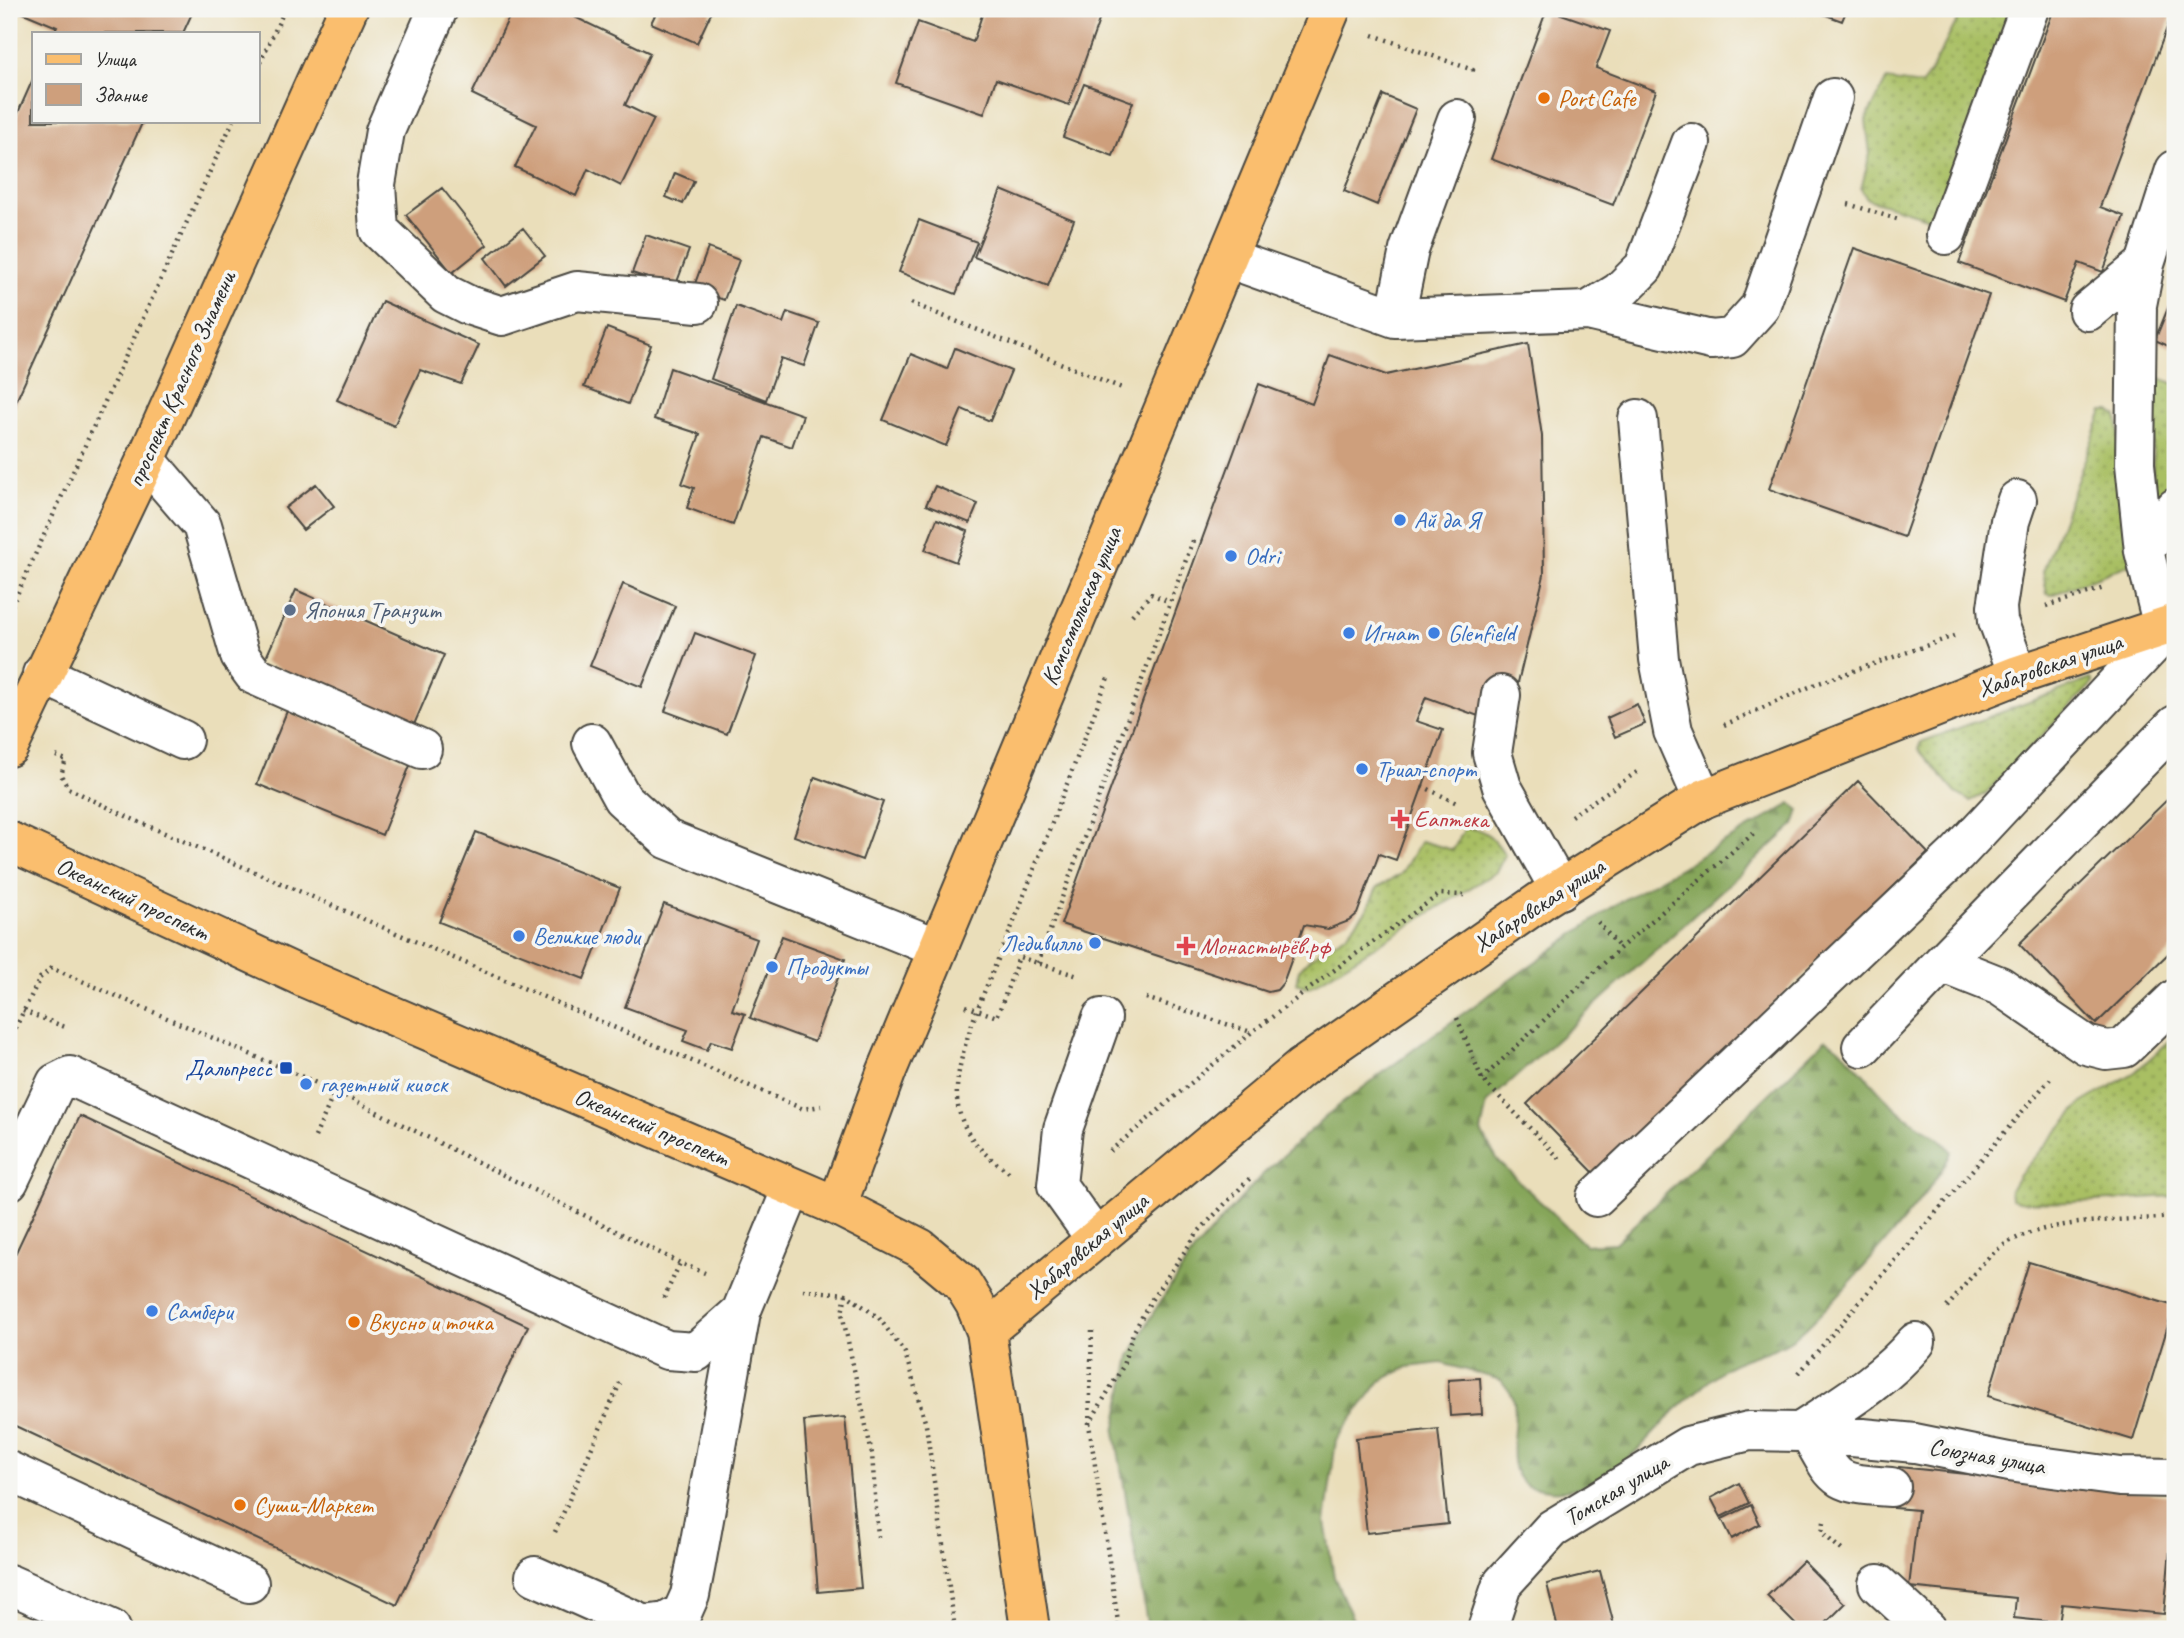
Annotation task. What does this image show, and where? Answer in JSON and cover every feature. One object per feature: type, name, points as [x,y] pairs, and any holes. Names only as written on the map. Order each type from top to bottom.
[{"type":"main road","name":"проспект Красного Знамени","points":[[9,747],[146,460],[348,9]]},
{"type":"main road","name":"Комсомольская улица","points":[[837,1206],[886,1073],[1331,9]]},
{"type":"main road","name":"Хабаровская улица","points":[[986,1331],[1300,1068],[1560,890],[1703,799],[2018,675],[2171,627]]},
{"type":"main road","name":"Океанский проспект","points":[[9,841],[305,978],[837,1206],[920,1248],[955,1277],[975,1304],[986,1331],[1030,1629]]},
{"type":"lane","points":[[438,9],[385,131],[376,184],[379,230],[446,294],[468,305],[502,316],[577,291],[698,303]]},
{"type":"lane","points":[[1946,234],[2029,9]]},
{"type":"lane","points":[[1227,258],[1395,318],[1588,311],[1711,340],[1732,338],[1759,307],[1833,98]]},
{"type":"lane","points":[[1395,318],[1409,250],[1457,118]]},
{"type":"lane","points":[[1588,311],[1619,292],[1644,267],[1691,144]]},
{"type":"lane","points":[[1597,1197],[1957,854],[2171,627],[2146,562],[2135,451],[2137,305],[2145,264],[2175,170]]},
{"type":"lane","points":[[2088,311],[2145,264]]},
{"type":"lane","points":[[1638,419],[1658,659],[1679,744],[1703,799]]},
{"type":"lane","points":[[146,460],[202,525],[240,656],[254,676],[422,749]]},
{"type":"lane","points":[[2017,500],[2010,521],[1997,607],[1998,621],[2018,675]]},
{"type":"lane","points":[[2146,562],[2175,508]]},
{"type":"lane","points":[[43,674],[183,740]]},
{"type":"lane","points":[[1501,695],[1492,752],[1502,787],[1560,890]]},
{"type":"lane","points":[[1862,1046],[2175,725]]},
{"type":"lane","points":[[592,743],[622,798],[667,839],[938,948]]},
{"type":"lane","points":[[1942,963],[2000,986],[2086,1045],[2106,1050],[2124,1048],[2175,999]]},
{"type":"lane","points":[[1095,1238],[1057,1185],[1063,1129],[1102,1018]]},
{"type":"lane","points":[[9,1181],[56,1083],[63,1077],[78,1078],[667,1350],[696,1352],[746,1298]]},
{"type":"lane","points":[[535,1576],[645,1625],[666,1622],[682,1613],[692,1585],[746,1298],[792,1188]]},
{"type":"lane","points":[[1891,1487],[1843,1481],[1832,1474],[1805,1433],[1899,1363],[1916,1342]]},
{"type":"lane","name":"Томская улица","points":[[1487,1629],[1502,1584],[1552,1528],[1688,1446],[1749,1431],[1805,1433]]},
{"type":"lane","name":"Союзная улица","points":[[1805,1433],[1915,1443],[2009,1462],[2120,1478],[2175,1478]]},
{"type":"lane","points":[[9,1471],[249,1583]]},
{"type":"lane","points":[[1572,1543],[1646,1471]]},
{"type":"lane","points":[[9,1584],[111,1629]]},
{"type":"lane","points":[[1878,1584],[1927,1629]]},
{"type":"path","points":[[259,65],[285,9]]},
{"type":"path","points":[[1373,35],[1473,70]]},
{"type":"path","points":[[9,612],[233,122]]},
{"type":"path","points":[[1800,190],[1946,234]]},
{"type":"path","points":[[911,303],[1123,389]]},
{"type":"path","points":[[1118,401],[1128,377]]},
{"type":"path","points":[[1038,963],[1194,538]]},
{"type":"path","points":[[1534,841],[1679,744],[1816,684],[1998,621],[2146,562]]},
{"type":"path","points":[[1127,628],[1142,591]]},
{"type":"path","points":[[1132,616],[1151,594],[1170,601]]},
{"type":"path","points":[[1112,667],[989,980],[958,1078],[958,1104],[963,1125],[986,1156],[1013,1175],[1047,1186],[1057,1185],[1094,1163],[1252,1032],[1140,996]]},
{"type":"path","points":[[52,754],[66,760],[61,775],[68,789],[130,818],[803,1109],[817,1109],[825,1102]]},
{"type":"path","points":[[1482,1079],[1620,948],[1756,831]]},
{"type":"path","points":[[1595,919],[1620,948]]},
{"type":"path","points":[[997,1017],[1019,957],[1089,980]]},
{"type":"path","points":[[9,1041],[40,978],[52,968],[335,1091],[680,1263],[723,1280],[746,1298],[846,1294],[879,1318],[905,1353],[926,1425],[955,1629]]},
{"type":"path","points":[[1452,1006],[1482,1079],[1597,1197]]},
{"type":"path","points":[[23,1011],[69,1028]]},
{"type":"path","points":[[1749,1431],[2038,1090]]},
{"type":"path","points":[[311,1148],[335,1091]]},
{"type":"path","points":[[1089,1424],[1122,1368],[1133,1333],[1152,1299],[1198,1232],[1256,1172]]},
{"type":"path","points":[[1916,1342],[1997,1250],[2021,1236],[2056,1227],[2175,1217]]},
{"type":"path","points":[[668,1289],[680,1263]]},
{"type":"path","points":[[846,1294],[842,1312],[872,1454],[878,1537]]},
{"type":"path","points":[[1091,1331],[1089,1424],[1119,1629]]},
{"type":"path","points":[[570,1500],[639,1339]]},
{"type":"path","points":[[1824,1519],[1822,1533],[1878,1584]]},
{"type":"green space","points":[[1963,9],[2014,9],[1933,219],[1867,199],[1861,189],[1870,154],[1866,120],[1886,80],[1921,85]]},
{"type":"green space","points":[[2157,377],[2175,384],[2175,492],[2153,504],[2153,380]]},
{"type":"green space","points":[[2103,411],[2110,411],[2117,417],[2135,562],[2052,595],[2047,594],[2043,572]]},
{"type":"green space","points":[[2091,679],[2093,683],[1985,794],[1970,801],[1956,793],[1918,749],[1921,742]]},
{"type":"green space","points":[[1791,804],[1799,810],[1794,825],[1487,1103],[1481,1132],[1498,1161],[1585,1245],[1615,1243],[1826,1039],[1848,1056],[1884,1097],[1936,1136],[1951,1152],[1943,1168],[1905,1219],[1854,1278],[1794,1338],[1725,1368],[1677,1409],[1626,1460],[1595,1481],[1578,1487],[1560,1490],[1534,1488],[1518,1477],[1513,1456],[1515,1408],[1513,1398],[1501,1380],[1441,1363],[1408,1367],[1380,1381],[1336,1440],[1325,1522],[1334,1577],[1357,1629],[1148,1629],[1115,1432],[1130,1356],[1153,1313],[1194,1251],[1261,1176],[1332,1111],[1433,1035],[1615,905]]},
{"type":"green space","points":[[1465,828],[1484,832],[1501,849],[1505,855],[1496,872],[1308,988],[1296,983],[1299,970],[1310,958],[1347,934],[1366,911],[1377,888],[1401,874],[1421,841],[1453,850]]},
{"type":"green space","points":[[2175,1036],[2175,1196],[2063,1202],[2011,1199],[2010,1190],[2019,1175],[2082,1103],[2135,1072]]},
{"type":"building","points":[[14,9],[194,9],[183,32],[54,32],[57,27]]},
{"type":"building","points":[[513,9],[558,9],[650,53],[625,105],[654,119],[621,186],[588,169],[576,196],[515,167],[536,125],[472,94]]},
{"type":"building","points":[[658,9],[713,9],[697,43],[651,23]]},
{"type":"building","points":[[984,9],[1103,9],[1069,105],[996,79],[984,114],[896,83],[918,22],[973,42]]},
{"type":"building","points":[[1547,9],[1610,31],[1596,68],[1656,91],[1613,205],[1491,159]]},
{"type":"building","points":[[1810,9],[1847,9],[1842,21]]},
{"type":"building","points":[[2054,9],[2174,9],[2100,207],[2124,216],[2103,272],[2079,263],[2064,302],[1959,263]]},
{"type":"building","points":[[32,81],[32,122],[143,122],[9,417],[9,133]]},
{"type":"building","points":[[1084,84],[1133,102],[1113,156],[1063,137]]},
{"type":"building","points":[[1383,95],[1416,109],[1377,205],[1344,191]]},
{"type":"building","points":[[675,173],[694,181],[683,204],[666,197]]},
{"type":"building","points":[[442,188],[487,245],[452,273],[406,215]]},
{"type":"building","points":[[1001,190],[1074,220],[1048,286],[974,257]]},
{"type":"building","points":[[919,220],[977,242],[956,294],[899,272]]},
{"type":"building","points":[[523,228],[545,256],[506,286],[485,258]]},
{"type":"building","points":[[646,235],[689,250],[675,287],[632,273]]},
{"type":"building","points":[[708,248],[739,260],[724,300],[693,289]]},
{"type":"building","points":[[1854,248],[1989,295],[1904,537],[1769,489]]},
{"type":"building","points":[[2175,291],[2175,349],[2155,340]]},
{"type":"building","points":[[382,301],[479,345],[461,384],[420,370],[394,426],[337,400]]},
{"type":"building","points":[[736,306],[783,323],[787,312],[819,323],[804,366],[781,358],[766,400],[711,379]]},
{"type":"building","points":[[607,328],[651,345],[628,404],[584,387]]},
{"type":"building","name":"Игнат","points":[[1528,344],[1542,436],[1544,575],[1514,699],[1481,717],[1426,697],[1416,721],[1443,730],[1396,860],[1379,854],[1357,914],[1349,921],[1328,929],[1304,925],[1283,983],[1277,990],[1268,992],[1061,924],[1259,384],[1312,404],[1330,355],[1386,375]]},
{"type":"building","points":[[955,348],[1011,371],[990,421],[962,409],[946,446],[883,420],[911,354],[947,369]]},
{"type":"building","points":[[670,368],[803,415],[792,447],[764,437],[733,525],[687,508],[694,488],[682,484],[700,434],[654,419]]},
{"type":"building","points":[[316,484],[334,506],[303,530],[285,508]]},
{"type":"building","points":[[935,486],[978,504],[970,523],[926,505]]},
{"type":"building","points":[[937,519],[968,531],[956,562],[925,550]]},
{"type":"building","points":[[623,584],[675,606],[642,687],[590,666]]},
{"type":"building","points":[[296,590],[444,655],[413,727],[264,662]]},
{"type":"building","points":[[695,633],[756,656],[727,734],[665,711]]},
{"type":"building","points":[[1637,704],[1645,724],[1615,737],[1607,718]]},
{"type":"building","points":[[287,711],[411,763],[382,835],[257,784]]},
{"type":"building","points":[[815,777],[883,802],[862,860],[794,836]]},
{"type":"building","points":[[1858,781],[1928,853],[1597,1176],[1527,1104]]},
{"type":"building","points":[[2175,792],[2175,947],[2096,1024],[2019,944]]},
{"type":"building","points":[[476,832],[620,888],[584,979],[439,922]]},
{"type":"building","points":[[664,904],[757,939],[732,1010],[745,1014],[732,1048],[711,1041],[707,1050],[683,1041],[688,1030],[625,1007]]},
{"type":"building","points":[[782,936],[845,959],[814,1042],[750,1018]]},
{"type":"building","points":[[80,1116],[528,1326],[397,1605],[9,1423],[9,1267]]},
{"type":"building","points":[[2029,1262],[2174,1306],[2133,1440],[1988,1396]]},
{"type":"building","points":[[1480,1378],[1482,1414],[1450,1416],[1448,1380]]},
{"type":"building","points":[[845,1417],[861,1588],[818,1592],[804,1421]]},
{"type":"building","points":[[1438,1429],[1448,1524],[1367,1533],[1356,1438]]},
{"type":"building","points":[[1899,1467],[2175,1496],[2164,1614],[2062,1604],[2059,1623],[2014,1618],[2016,1598],[1909,1587],[1918,1510],[1894,1508]]},
{"type":"building","points":[[1739,1483],[1749,1503],[1721,1517],[1711,1498]]},
{"type":"building","points":[[1751,1505],[1760,1524],[1732,1539],[1722,1519]]},
{"type":"building","points":[[1803,1561],[1845,1604],[1820,1629],[1800,1629],[1767,1596]]},
{"type":"building","points":[[1600,1571],[1615,1629],[1558,1629],[1547,1584]]},
{"type":"place","name":"Port Cafe","points":[[1544,98]]},
{"type":"place","name":"Ай да Я","points":[[1400,520]]},
{"type":"place","name":"Odri","points":[[1231,556]]},
{"type":"place","name":"Япония Транзит","points":[[290,610]]},
{"type":"place","name":"Игнат","points":[[1349,633]]},
{"type":"place","name":"Glenfield","points":[[1434,633]]},
{"type":"place","name":"Триал-спорт","points":[[1362,769]]},
{"type":"place","name":"Еаптека","points":[[1400,819]]},
{"type":"place","name":"Великие люди","points":[[519,936]]},
{"type":"place","name":"Ледивилль","points":[[1095,943]]},
{"type":"place","name":"Монастырёв.рф","points":[[1186,946]]},
{"type":"place","name":"Продукты","points":[[772,967]]},
{"type":"place","name":"Дальпресс","points":[[286,1068]]},
{"type":"place","name":"газетный киоск","points":[[306,1084]]},
{"type":"place","name":"Самбери","points":[[152,1311]]},
{"type":"place","name":"Вкусно и точка","points":[[354,1322]]},
{"type":"place","name":"Суши-Маркет","points":[[240,1505]]}]
